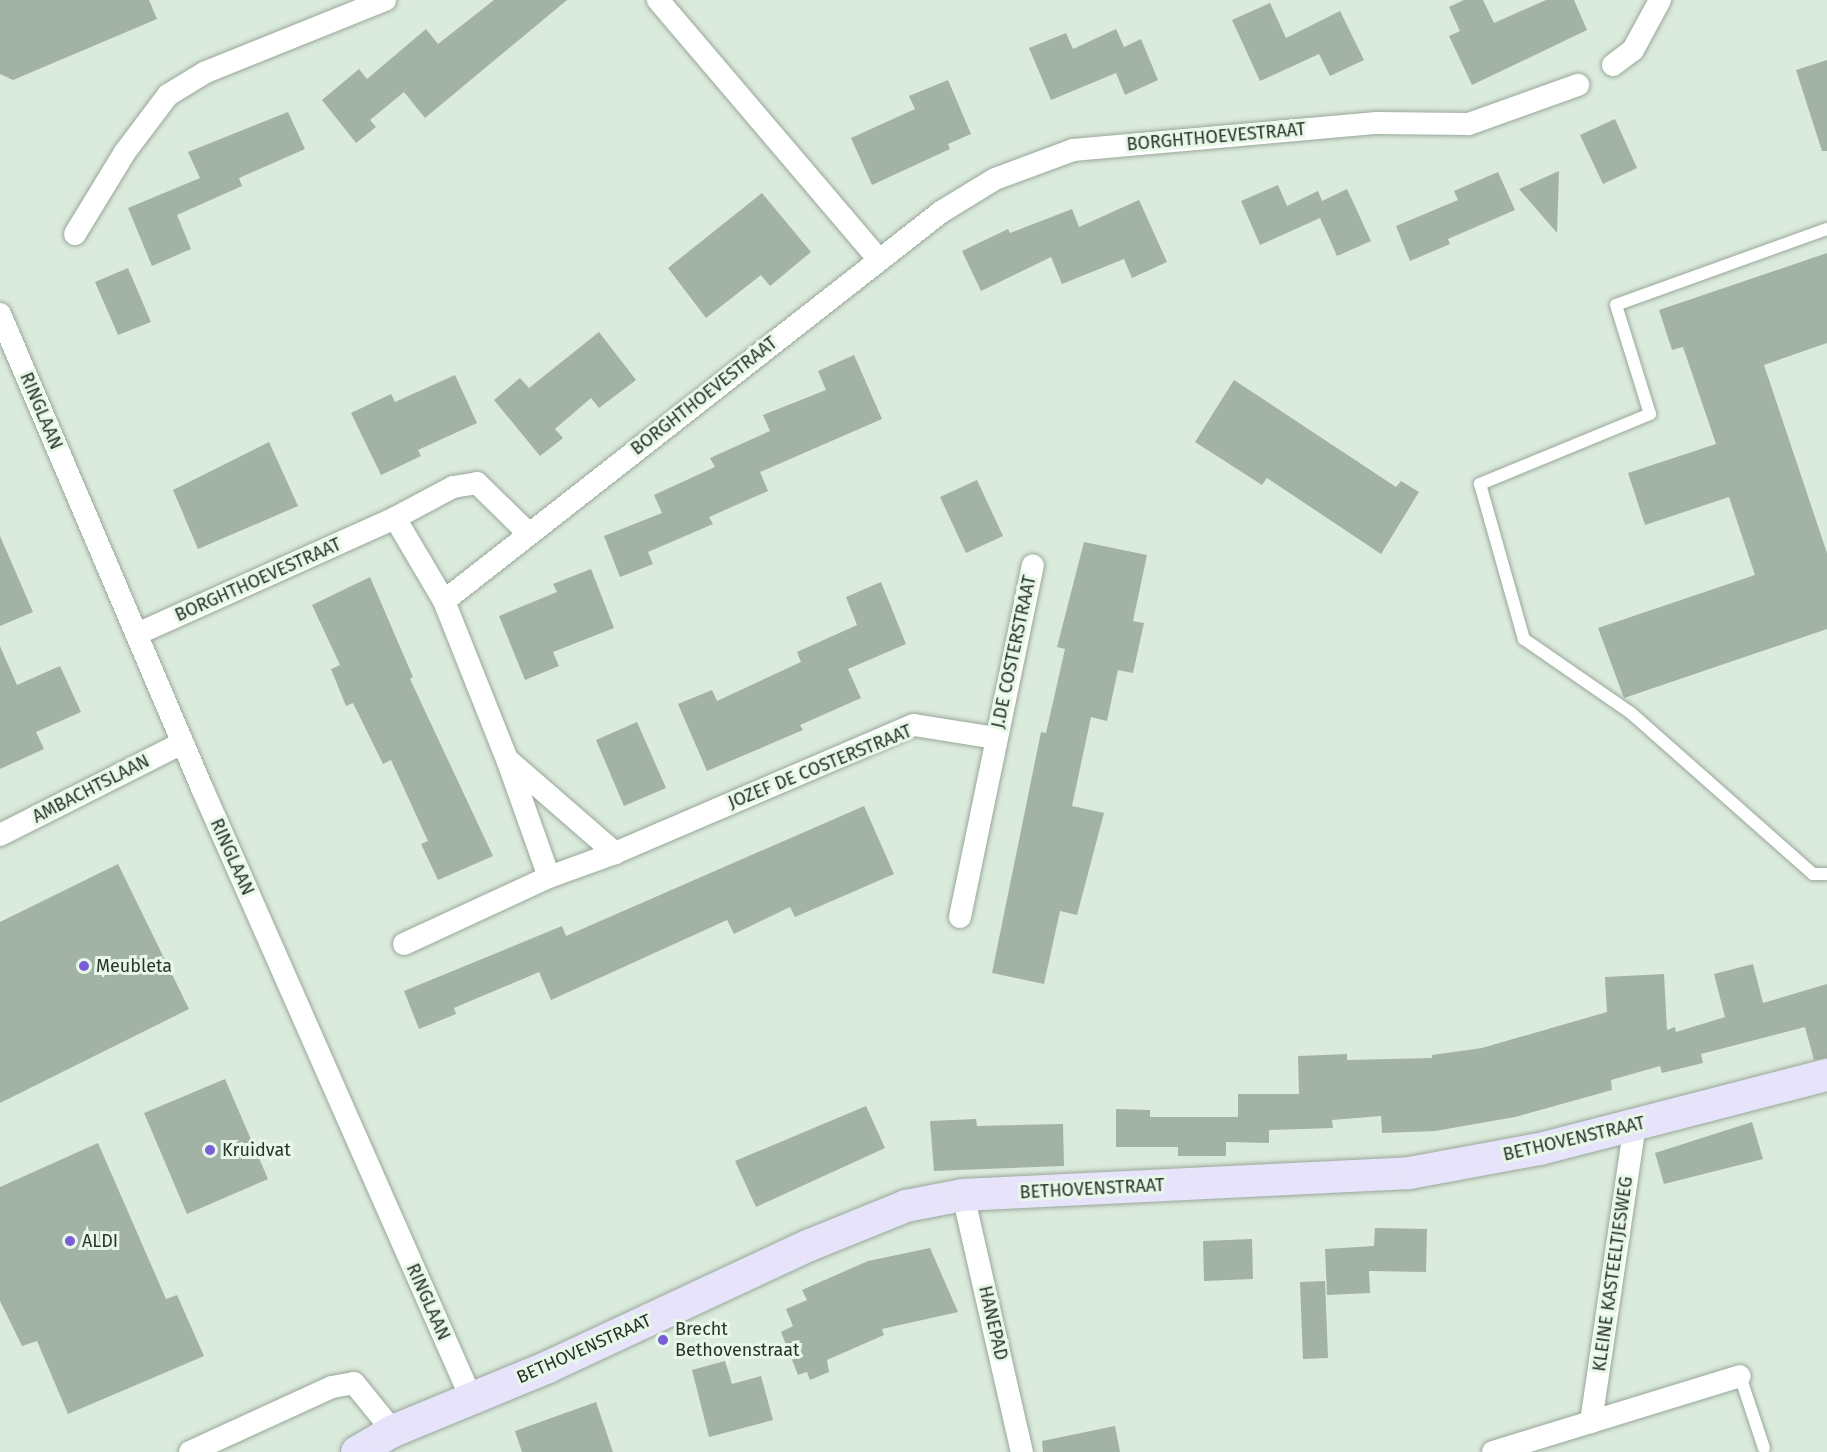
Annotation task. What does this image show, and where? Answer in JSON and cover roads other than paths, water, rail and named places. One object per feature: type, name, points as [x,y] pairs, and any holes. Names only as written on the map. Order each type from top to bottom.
[{"type":"main road","name":"BETHOVENSTRAAT","points":[[357,1452],[393,1431],[878,1216],[906,1206],[963,1195],[1409,1173],[1540,1149],[1827,1075]]},
{"type":"street","points":[[75,234],[125,152],[168,95],[206,72],[385,0]]},
{"type":"street","points":[[658,0],[879,260]]},
{"type":"street","points":[[1613,65],[1633,50],[1660,0]]},
{"type":"street","name":"BORGHTHOEVESTRAAT","points":[[444,601],[941,212],[995,179],[1073,150],[1377,123],[1469,124],[1578,86]]},
{"type":"street","name":"RINGLAAN","points":[[0,314],[182,743],[471,1398]]},
{"type":"street","name":"BORGHTHOEVESTRAAT","points":[[137,634],[395,518],[453,487],[477,483],[528,533]]},
{"type":"street","points":[[395,518],[444,601],[507,759],[549,877]]},
{"type":"street","name":"J.DE COSTERSTRAAT","points":[[995,738],[1033,566]]},
{"type":"street","name":"JOZEF DE COSTERSTRAAT","points":[[404,944],[549,877],[615,853],[914,725],[995,738]]},
{"type":"street","points":[[960,917],[995,738]]},
{"type":"street","name":"AMBACHTSLAAN","points":[[0,835],[182,743]]},
{"type":"street","points":[[507,759],[615,853]]},
{"type":"street","name":"KLEINE KASTEELTJESWEG","points":[[1591,1422],[1635,1125]]},
{"type":"street","name":"HANEPAD","points":[[963,1195],[1022,1452]]},
{"type":"street","points":[[1492,1452],[1740,1376]]},
{"type":"street","points":[[190,1452],[332,1387],[354,1383],[393,1431]]},
{"type":"lane","points":[[1827,229],[1616,305],[1650,414],[1480,484],[1524,639],[1631,713],[1813,874],[1827,874]]},
{"type":"lane","points":[[1740,1376],[1764,1448]]},
{"type":"place","name":"Meubleta","points":[[84,966]]},
{"type":"place","name":"Kruidvat","points":[[210,1150]]},
{"type":"place","name":"ALDI","points":[[70,1241]]},
{"type":"place","name":"Brecht Bethovenstraat","points":[[663,1340]]}]
